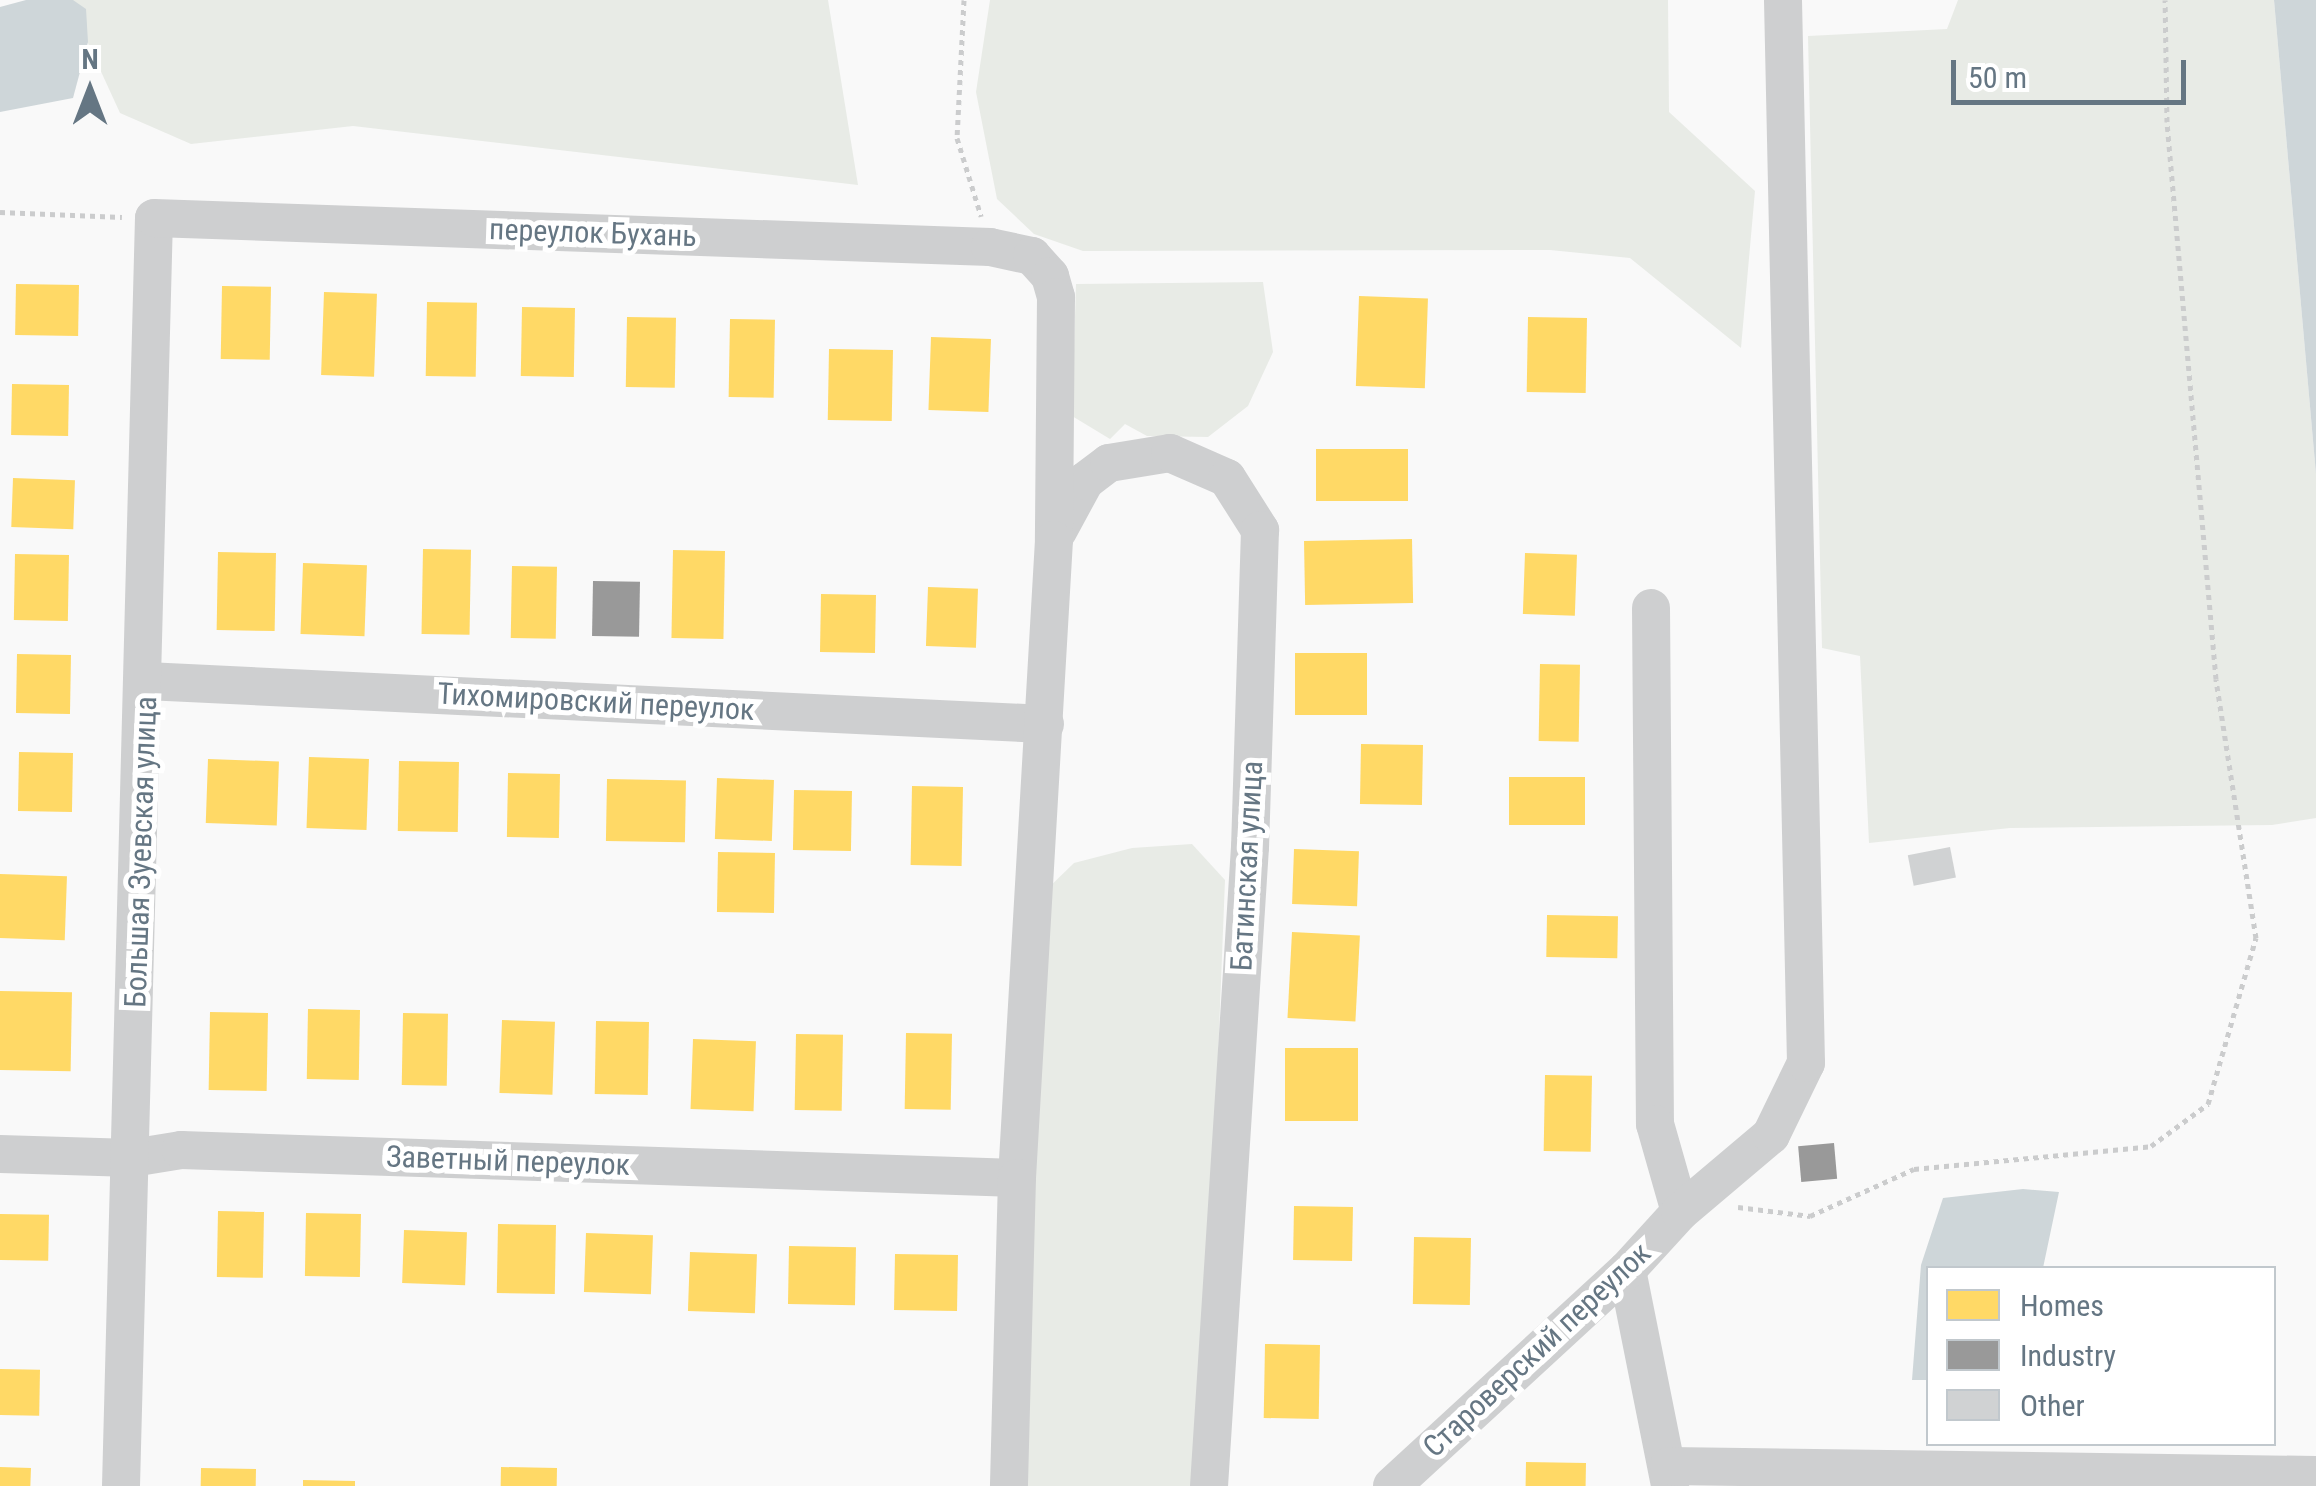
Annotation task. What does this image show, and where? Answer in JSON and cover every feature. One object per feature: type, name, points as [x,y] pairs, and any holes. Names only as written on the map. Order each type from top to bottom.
[{"type":"street","name":"Староверский переулок","points":[[1392,1486],[1627,1270],[1688,1207],[1771,1135],[1806,1063],[1782,0]]},
{"type":"street","name":"переулок Бухань","points":[[154,218],[990,247],[1032,256]]},
{"type":"street","name":"Большая Зуевская улица","points":[[121,1486],[146,681],[154,218]]},
{"type":"street","name":"Батинская улица","points":[[1009,1486],[1016,1178],[1054,540],[1056,297],[1050,276],[1032,256]]},
{"type":"street","name":"Батинская улица","points":[[1054,540],[1085,481],[1139,453],[1200,461],[1227,478],[1260,530],[1250,847],[1209,1486]]},
{"type":"street","points":[[1651,608],[1656,1124],[1688,1207]]},
{"type":"street","name":"Тихомировский переулок","points":[[146,681],[1045,724]]},
{"type":"street","name":"Заветный переулок","points":[[0,1154],[132,1158],[180,1150],[1016,1178]]},
{"type":"street","points":[[1627,1270],[1669,1476],[2316,1476]]},
{"type":"path","points":[[964,0],[957,138],[990,247]]},
{"type":"path","points":[[1688,1207],[1810,1216],[1914,1168],[2152,1146],[2208,1104],[2256,938],[2216,679],[2168,122],[2164,0]]},
{"type":"path","points":[[0,212],[154,218]]},
{"type":"shaded area","points":[[26,0],[73,0],[86,9],[88,42],[73,98],[0,112],[0,7]]},
{"type":"shaded area","points":[[50,0],[828,0],[858,185],[353,126],[191,144],[120,113],[81,28]]},
{"type":"shaded area","points":[[990,0],[1668,0],[1669,112],[1755,191],[1741,348],[1630,258],[1550,250],[1083,251],[1034,234],[997,199],[976,92]]},
{"type":"shaded area","points":[[1958,0],[2274,0],[2316,474],[2316,818],[2272,825],[2010,828],[1869,843],[1860,656],[1822,648],[1808,36],[1947,29]]},
{"type":"shaded area","points":[[2274,0],[2316,0],[2316,474]]},
{"type":"shaded area","points":[[1263,282],[1273,352],[1248,406],[1208,437],[1147,436],[1125,424],[1110,439],[1072,416],[1076,284]]},
{"type":"shaded area","points":[[1192,844],[1225,880],[1201,1486],[1022,1486],[1042,894],[1074,863],[1132,848]]},
{"type":"shaded area","points":[[2023,1189],[2059,1192],[2043,1266],[1926,1266],[1926,1380],[1912,1380],[1921,1265],[1943,1198]]},
{"type":"building: Homes","points":[[16,284],[79,285],[78,336],[15,335]]},
{"type":"building: Homes","points":[[222,286],[271,287],[270,360],[221,359]]},
{"type":"building: Homes","points":[[324,292],[377,294],[374,377],[321,375]]},
{"type":"building: Homes","points":[[1359,296],[1428,298],[1425,388],[1356,386]]},
{"type":"building: Homes","points":[[427,302],[477,303],[476,377],[426,376]]},
{"type":"building: Homes","points":[[522,307],[575,308],[574,377],[521,376]]},
{"type":"building: Homes","points":[[627,317],[676,318],[675,388],[626,387]]},
{"type":"building: Homes","points":[[1528,317],[1587,318],[1586,393],[1527,392]]},
{"type":"building: Homes","points":[[730,319],[775,320],[774,398],[729,397]]},
{"type":"building: Homes","points":[[931,337],[991,339],[988,412],[928,410]]},
{"type":"building: Homes","points":[[829,349],[893,350],[892,421],[828,420]]},
{"type":"building: Homes","points":[[12,384],[69,385],[68,436],[11,435]]},
{"type":"building: Homes","points":[[1316,449],[1408,449],[1408,501],[1316,501]]},
{"type":"building: Homes","points":[[13,478],[75,480],[73,529],[11,527]]},
{"type":"building: Homes","points":[[1412,539],[1413,603],[1305,605],[1304,541]]},
{"type":"building: Homes","points":[[423,549],[471,550],[470,635],[422,634]]},
{"type":"building: Homes","points":[[673,550],[725,551],[723,639],[671,638]]},
{"type":"building: Homes","points":[[218,552],[276,553],[275,631],[217,630]]},
{"type":"building: Homes","points":[[1525,553],[1577,555],[1575,616],[1523,614]]},
{"type":"building: Homes","points":[[15,554],[69,555],[68,621],[14,620]]},
{"type":"building: Homes","points":[[303,563],[367,565],[364,636],[301,634]]},
{"type":"building: Homes","points":[[512,566],[557,567],[556,639],[511,638]]},
{"type":"building: Homes","points":[[928,587],[978,589],[976,648],[926,646]]},
{"type":"building: Homes","points":[[821,594],[876,595],[875,653],[820,652]]},
{"type":"building: Homes","points":[[1295,653],[1367,653],[1367,715],[1295,715]]},
{"type":"building: Homes","points":[[17,654],[71,655],[70,714],[16,713]]},
{"type":"building: Homes","points":[[1540,664],[1580,665],[1579,742],[1539,741]]},
{"type":"building: Homes","points":[[1361,744],[1423,745],[1422,805],[1360,804]]},
{"type":"building: Homes","points":[[19,752],[73,753],[72,812],[18,811]]},
{"type":"building: Homes","points":[[309,757],[369,759],[366,830],[307,828]]},
{"type":"building: Homes","points":[[208,759],[279,761],[277,825],[206,823]]},
{"type":"building: Homes","points":[[399,761],[459,762],[458,832],[398,831]]},
{"type":"building: Homes","points":[[508,773],[560,774],[559,838],[507,837]]},
{"type":"building: Homes","points":[[1509,777],[1585,777],[1585,825],[1509,825]]},
{"type":"building: Homes","points":[[717,778],[774,780],[772,841],[715,839]]},
{"type":"building: Homes","points":[[607,779],[686,780],[685,842],[606,841]]},
{"type":"building: Homes","points":[[912,786],[963,787],[962,866],[911,865]]},
{"type":"building: Homes","points":[[794,790],[852,791],[851,851],[793,850]]},
{"type":"building: Homes","points":[[1294,849],[1359,851],[1357,906],[1292,904]]},
{"type":"building: Homes","points":[[718,852],[775,853],[774,913],[717,912]]},
{"type":"building: Homes","points":[[0,874],[67,876],[65,940],[0,938]]},
{"type":"building: Homes","points":[[1547,915],[1618,916],[1617,958],[1546,957]]},
{"type":"building: Homes","points":[[1292,932],[1360,936],[1355,1021],[1287,1018]]},
{"type":"building: Homes","points":[[0,991],[72,992],[71,1071],[0,1070]]},
{"type":"building: Homes","points":[[308,1009],[360,1010],[359,1080],[307,1079]]},
{"type":"building: Homes","points":[[210,1012],[268,1013],[267,1091],[209,1090]]},
{"type":"building: Homes","points":[[403,1013],[448,1014],[447,1086],[402,1085]]},
{"type":"building: Homes","points":[[502,1020],[555,1022],[552,1095],[499,1093]]},
{"type":"building: Homes","points":[[596,1021],[649,1022],[648,1095],[595,1094]]},
{"type":"building: Homes","points":[[906,1033],[952,1034],[951,1110],[905,1109]]},
{"type":"building: Homes","points":[[796,1034],[843,1035],[842,1111],[795,1110]]},
{"type":"building: Homes","points":[[693,1039],[756,1041],[754,1111],[691,1109]]},
{"type":"building: Homes","points":[[1285,1048],[1358,1048],[1358,1121],[1285,1121]]},
{"type":"building: Homes","points":[[1545,1075],[1592,1076],[1591,1152],[1544,1151]]},
{"type":"building: Homes","points":[[1294,1206],[1353,1207],[1352,1261],[1293,1260]]},
{"type":"building: Homes","points":[[218,1211],[264,1212],[263,1278],[217,1277]]},
{"type":"building: Homes","points":[[306,1213],[361,1214],[360,1277],[305,1276]]},
{"type":"building: Homes","points":[[0,1214],[49,1215],[48,1261],[0,1260]]},
{"type":"building: Homes","points":[[498,1224],[556,1225],[555,1294],[497,1293]]},
{"type":"building: Homes","points":[[404,1230],[467,1232],[465,1285],[402,1283]]},
{"type":"building: Homes","points":[[586,1233],[653,1235],[651,1294],[584,1292]]},
{"type":"building: Homes","points":[[1414,1237],[1471,1238],[1470,1305],[1413,1304]]},
{"type":"building: Homes","points":[[789,1246],[856,1247],[855,1305],[788,1304]]},
{"type":"building: Homes","points":[[690,1252],[757,1254],[755,1313],[688,1311]]},
{"type":"building: Homes","points":[[895,1254],[958,1255],[957,1311],[894,1310]]},
{"type":"building: Homes","points":[[1265,1344],[1320,1345],[1319,1419],[1264,1418]]},
{"type":"building: Homes","points":[[0,1369],[40,1370],[39,1416],[0,1415]]},
{"type":"building: Homes","points":[[1526,1462],[1586,1463],[1586,1486],[1526,1486]]},
{"type":"building: Homes","points":[[0,1467],[31,1468],[30,1486],[0,1486]]},
{"type":"building: Homes","points":[[501,1467],[557,1468],[557,1486],[501,1486]]},
{"type":"building: Homes","points":[[201,1468],[256,1469],[256,1486],[201,1486]]},
{"type":"building: Homes","points":[[303,1480],[355,1481],[355,1486],[303,1486]]},
{"type":"building: Industry","points":[[593,581],[640,582],[639,637],[592,636]]},
{"type":"building: Industry","points":[[1834,1143],[1837,1179],[1801,1182],[1798,1146]]},
{"type":"building: Other","points":[[1950,847],[1956,877],[1914,886],[1908,855]]}]
